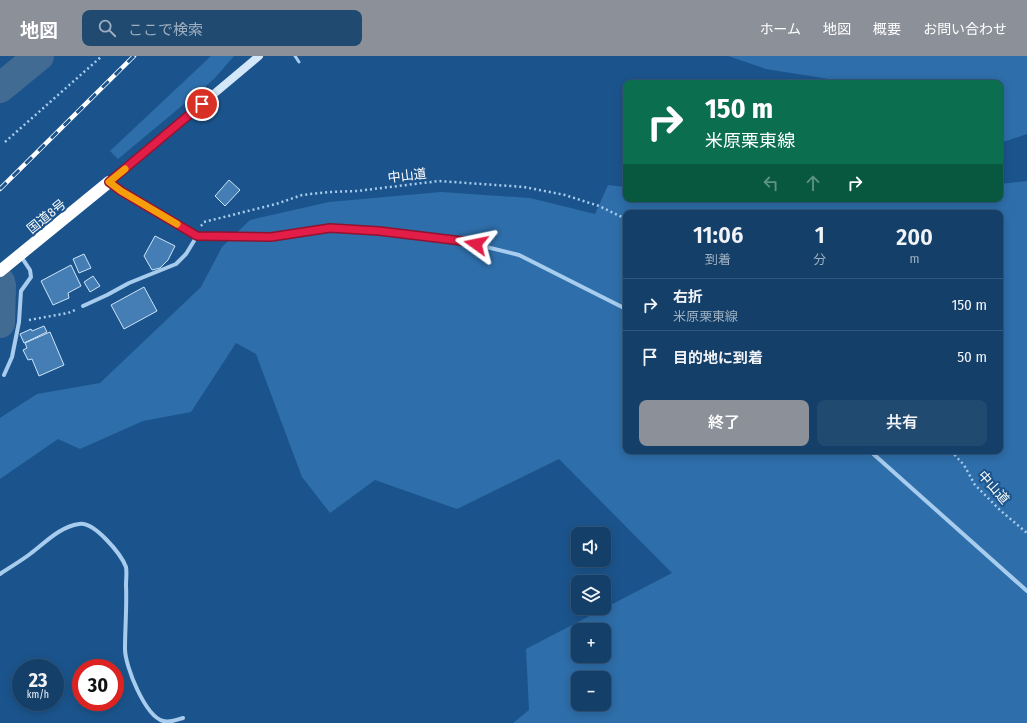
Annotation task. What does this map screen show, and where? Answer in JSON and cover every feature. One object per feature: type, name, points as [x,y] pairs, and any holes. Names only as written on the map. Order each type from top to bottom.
[{"type":"highway","name":"国道8号","points":[[0,271],[109,182]]},
{"type":"main road","points":[[109,182],[259,56]]},
{"type":"street","points":[[109,182],[121,191],[197,236],[271,237],[330,228],[379,231],[462,241],[519,255],[623,307]]},
{"type":"street","points":[[83,306],[129,283],[176,264],[186,254],[197,236]]},
{"type":"street","points":[[4,375],[12,357],[19,322],[21,290],[31,277],[30,270],[18,257]]},
{"type":"street","points":[[873,454],[1027,591]]},
{"type":"street","points":[[0,574],[29,555],[62,530],[80,524],[91,528],[103,537],[114,548],[126,568],[127,600],[125,651],[133,682],[148,710],[163,721],[174,721],[183,718]]},
{"type":"lane","points":[[295,56],[299,62]]},
{"type":"path","points":[[5,142],[102,56]]},
{"type":"path","name":"中山道","points":[[197,236],[204,222],[276,204],[302,195],[357,191],[439,181],[524,187],[564,195],[599,206],[623,218]]},
{"type":"path","points":[[19,322],[68,313],[83,306]]},
{"type":"path","name":"中山道","points":[[954,454],[964,466],[975,485],[1027,533]]},
{"type":"shaded area","points":[[211,56],[234,56],[214,79],[118,159],[110,151]]},
{"type":"shaded area","points":[[728,56],[1027,56],[1027,134],[1003,142],[1003,80],[835,80],[766,69]]},
{"type":"shaded area","points":[[1027,181],[1027,723],[513,723],[529,710],[526,649],[571,626],[571,663],[611,663],[611,623],[576,623],[591,615],[611,615],[611,605],[672,573],[559,459],[457,509],[375,480],[330,513],[302,477],[256,354],[236,343],[191,412],[143,421],[80,449],[58,439],[0,479],[0,418],[37,394],[100,383],[201,287],[222,247],[250,220],[329,202],[441,192],[530,198],[595,214],[608,185],[623,187],[623,202],[1003,202],[1003,184]]},
{"type":"building","points":[[229,180],[240,190],[225,206],[215,196]]},
{"type":"building","points":[[155,236],[175,246],[168,260],[160,268],[152,270],[144,256]]},
{"type":"building","points":[[84,254],[91,268],[79,273],[73,259]]},
{"type":"building","points":[[71,265],[81,286],[68,293],[69,298],[53,305],[41,281]]},
{"type":"building","points":[[93,276],[100,286],[90,292],[84,282]]},
{"type":"building","points":[[144,287],[157,311],[124,329],[111,305]]},
{"type":"building","points":[[44,326],[47,332],[24,343],[20,334],[31,329],[32,331]]},
{"type":"building","points":[[50,332],[64,365],[39,376],[32,359],[28,360],[23,350],[27,348],[25,343]]},
{"type":"waterway","points":[[0,88],[39,56]]},
{"type":"waterway","points":[[0,282],[0,323]]},
{"type":"railway","points":[[0,189],[134,56]]},
{"type":"slow traffic","points":[[125,169],[109,182],[121,191],[177,224]]},
{"type":"route","points":[[202,104],[109,182],[121,191],[197,236],[271,237],[330,228],[379,231],[476,244]]}]
